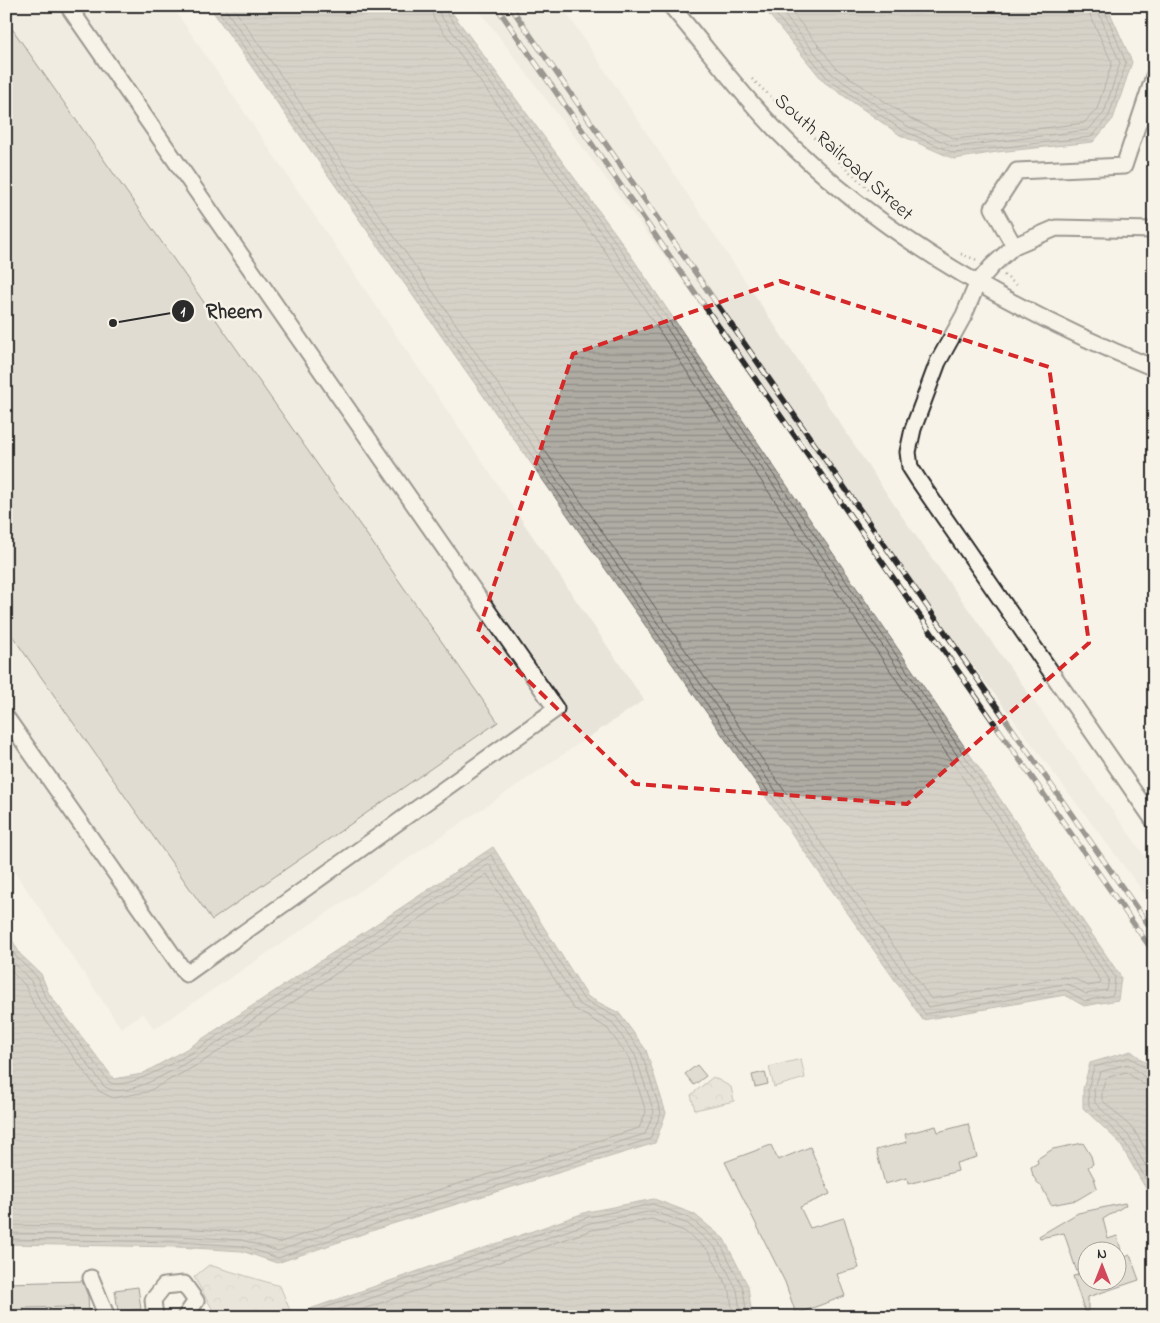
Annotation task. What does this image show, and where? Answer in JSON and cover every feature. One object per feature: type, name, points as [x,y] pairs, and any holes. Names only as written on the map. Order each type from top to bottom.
[{"type":"street","points":[[6,718],[186,974],[556,709],[68,6]]},
{"type":"street","name":"South Railroad Street","points":[[671,6],[777,131],[832,181],[904,239],[1038,318],[1154,368]]},
{"type":"street","points":[[1014,246],[993,208],[1017,171],[1124,166],[1154,76]]},
{"type":"street","points":[[1154,230],[1056,228],[1014,246],[978,282],[964,315],[938,362],[913,429],[908,452],[910,467],[1154,821]]},
{"type":"street","points":[[91,1278],[107,1317]]},
{"type":"street","points":[[155,1317],[153,1300],[164,1286],[184,1284],[196,1301],[185,1317]]},
{"type":"path","points":[[751,78],[878,198]]},
{"type":"path","points":[[954,252],[992,266],[1026,293]]},
{"type":"highlighted area","points":[[780,281],[1049,367],[1089,643],[907,804],[635,784],[478,632],[573,354]]},
{"type":"shaded area","points":[[6,6],[172,6],[644,700],[154,1029],[143,1013],[121,1028],[6,859]]},
{"type":"shaded area","points":[[476,6],[562,6],[901,515],[1154,869],[1154,906]]},
{"type":"green space","points":[[801,1059],[805,1078],[774,1087],[769,1067]]},
{"type":"green space","points":[[713,1077],[731,1087],[734,1101],[695,1110],[691,1095]]},
{"type":"green space","points":[[209,1265],[280,1286],[291,1313],[278,1317],[217,1317],[194,1277]]},
{"type":"water","points":[[209,6],[447,6],[618,237],[1121,977],[1118,1000],[1084,1006],[1065,995],[923,1020]]},
{"type":"water","points":[[762,6],[1107,6],[1132,62],[1113,119],[1093,142],[997,152],[954,159],[900,135],[824,82]]},
{"type":"water","points":[[493,847],[588,997],[619,1013],[646,1050],[666,1113],[655,1143],[392,1224],[277,1263],[242,1251],[178,1247],[6,1244],[6,929],[20,954],[41,974],[49,994],[114,1079],[142,1074],[190,1047]]},
{"type":"water","points":[[1131,1051],[1154,1069],[1154,1217],[1149,1194],[1119,1142],[1083,1108],[1083,1089],[1090,1063]]},
{"type":"water","points":[[654,1199],[694,1214],[724,1239],[748,1286],[752,1317],[287,1317],[587,1212]]},
{"type":"building","points":[[6,20],[498,722],[212,920],[6,627]]},
{"type":"building","points":[[697,1065],[706,1076],[694,1085],[685,1074]]},
{"type":"building","points":[[765,1072],[768,1084],[755,1087],[752,1075]]},
{"type":"building","points":[[968,1124],[977,1157],[956,1163],[958,1171],[908,1184],[907,1178],[885,1184],[876,1150],[907,1142],[905,1134],[936,1126],[938,1132]]},
{"type":"building","points":[[1083,1143],[1091,1156],[1093,1164],[1088,1167],[1097,1188],[1077,1200],[1051,1205],[1041,1185],[1033,1176],[1031,1167],[1038,1163],[1037,1159],[1053,1149]]},
{"type":"building","points":[[771,1145],[778,1160],[810,1147],[830,1194],[800,1207],[810,1228],[844,1218],[859,1268],[837,1274],[845,1296],[796,1314],[785,1282],[725,1162]]},
{"type":"building","points":[[1125,1203],[1126,1205],[1103,1219],[1108,1239],[1117,1236],[1118,1240],[1078,1240],[1078,1275],[1064,1233],[1040,1238],[1039,1236],[1078,1213]]},
{"type":"building","points":[[1130,1255],[1139,1280],[1128,1284],[1128,1256]]},
{"type":"building","points":[[1078,1275],[1078,1290],[1109,1290],[1088,1297],[1088,1311],[1085,1312],[1073,1276]]},
{"type":"building","points":[[82,1281],[88,1296],[89,1314],[73,1314],[73,1307],[23,1308],[24,1316],[6,1317],[6,1283]]},
{"type":"building","points":[[138,1287],[141,1309],[118,1312],[115,1290]]},
{"type":"railway","points":[[496,6],[1154,953]]},
{"type":"railway","points":[[510,6],[1154,933]]},
{"type":"place","name":"Rheem","points":[[113,323]]}]
